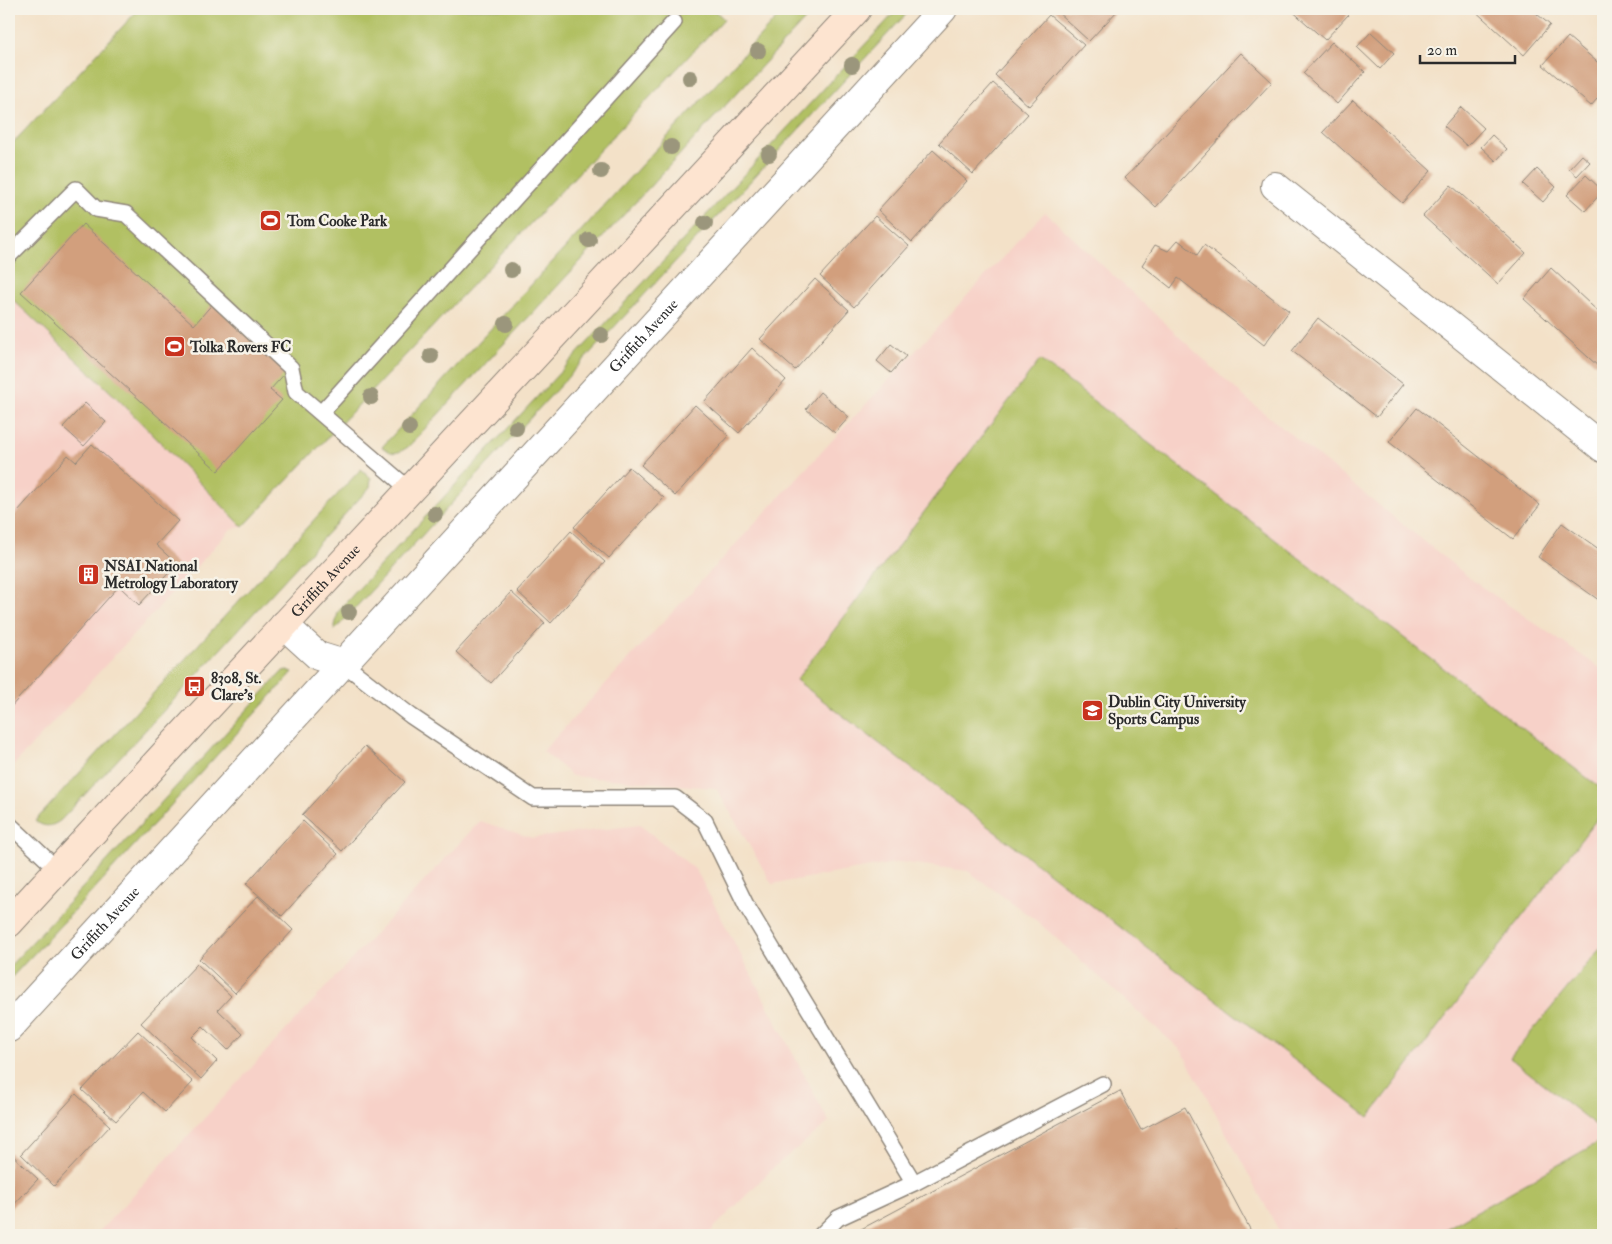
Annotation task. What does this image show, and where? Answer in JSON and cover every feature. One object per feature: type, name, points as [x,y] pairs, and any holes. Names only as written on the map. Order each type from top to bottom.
[{"type":"main road","name":"Griffith Avenue","points":[[9,924],[857,9]]},
{"type":"street","name":"Griffith Avenue","points":[[9,1028],[942,9]]},
{"type":"street","points":[[1275,186],[1603,448]]},
{"type":"street","name":"Griffith Avenue","points":[[284,626],[318,656],[344,664]]},
{"type":"lane","points":[[321,413],[674,22]]},
{"type":"lane","points":[[9,256],[76,188],[96,209],[126,214],[291,368],[296,392],[410,490]]},
{"type":"lane","points":[[344,664],[411,716],[534,798],[675,798],[705,821],[746,905],[914,1183]]},
{"type":"lane","points":[[9,824],[58,870]]},
{"type":"lane","points":[[821,1235],[838,1218],[914,1183],[1103,1084]]},
{"type":"shaded area","name":"Dublin City University Sports Campus","points":[[1045,212],[1243,396],[1476,583],[1603,670],[1603,1235],[1276,1235],[1279,1231],[1182,1051],[1037,921],[968,871],[900,862],[772,884],[716,788],[572,776],[543,751]]},
{"type":"shaded area","points":[[9,296],[119,400],[243,527],[231,529],[9,770]]},
{"type":"shaded area","points":[[480,821],[532,838],[640,825],[696,870],[829,1122],[774,1167],[707,1235],[96,1235]]},
{"type":"green space","name":"Tom Cooke Park","points":[[139,9],[713,9],[724,19],[243,527],[119,400],[9,296],[9,147]]},
{"type":"green space","points":[[785,9],[815,9],[408,447],[395,453],[382,447]]},
{"type":"green space","points":[[898,9],[911,9],[334,631],[338,612],[349,599]]},
{"type":"green space","points":[[1040,360],[1603,790],[1603,811],[1369,1117],[796,680]]},
{"type":"green space","points":[[361,469],[371,478],[370,487],[183,690],[61,820],[48,826],[35,821]]},
{"type":"green space","points":[[283,671],[293,672],[9,980],[9,967]]},
{"type":"green space","points":[[1603,945],[1603,1131],[1510,1058]]},
{"type":"green space","points":[[1597,1143],[1603,1154],[1603,1235],[1435,1235]]},
{"type":"building","points":[[1056,9],[1119,9],[1089,41]]},
{"type":"building","points":[[1290,9],[1342,9],[1348,15],[1325,40]]},
{"type":"building","points":[[1473,9],[1531,9],[1550,25],[1524,55]]},
{"type":"building","points":[[1049,15],[1084,45],[1029,106],[995,75]]},
{"type":"building","points":[[1371,32],[1394,53],[1380,69],[1357,47]]},
{"type":"building","points":[[1568,37],[1603,67],[1603,92],[1591,106],[1543,65]]},
{"type":"building","points":[[1332,42],[1365,72],[1337,104],[1303,73]]},
{"type":"building","points":[[1241,53],[1272,82],[1156,207],[1125,178]]},
{"type":"building","points":[[993,83],[1028,114],[973,174],[939,143]]},
{"type":"building","points":[[1353,100],[1431,171],[1402,203],[1323,132]]},
{"type":"building","points":[[1461,107],[1484,128],[1467,146],[1444,126]]},
{"type":"building","points":[[1492,135],[1507,149],[1496,161],[1481,147]]},
{"type":"building","points":[[933,150],[967,181],[912,242],[878,210]]},
{"type":"building","points":[[1582,155],[1590,162],[1577,176],[1569,169]]},
{"type":"building","points":[[1537,169],[1556,187],[1543,202],[1523,184]]},
{"type":"building","points":[[1586,175],[1603,191],[1585,211],[1567,195]]},
{"type":"building","points":[[1451,185],[1526,253],[1498,284],[1423,216]]},
{"type":"building","points":[[875,216],[909,246],[854,307],[820,276]]},
{"type":"building","name":"Tolka Rovers FC","points":[[83,224],[194,325],[215,301],[289,369],[270,390],[282,400],[218,471],[21,292]]},
{"type":"building","points":[[1178,240],[1197,255],[1204,245],[1289,311],[1264,345],[1178,278],[1171,288],[1142,265],[1155,245],[1168,251]]},
{"type":"building","points":[[1551,268],[1603,316],[1603,362],[1599,367],[1524,299]]},
{"type":"building","points":[[815,279],[849,310],[795,370],[760,339]]},
{"type":"building","points":[[1318,318],[1403,384],[1377,417],[1292,351]]},
{"type":"building","points":[[891,344],[906,356],[891,373],[877,361]]},
{"type":"building","points":[[752,348],[786,380],[739,433],[704,402]]},
{"type":"building","points":[[820,392],[849,417],[835,433],[806,409]]},
{"type":"building","points":[[85,403],[106,422],[84,446],[63,427]]},
{"type":"building","points":[[695,405],[729,436],[675,496],[641,465]]},
{"type":"building","points":[[1417,408],[1540,505],[1513,539],[1389,442]]},
{"type":"building","name":"NSAI National Metrology Laboratory","points":[[92,444],[178,521],[156,545],[177,564],[139,605],[119,586],[9,709],[9,521],[68,455],[76,462]]},
{"type":"building","points":[[629,467],[664,498],[609,558],[574,527]]},
{"type":"building","points":[[1562,523],[1603,552],[1603,603],[1538,557]]},
{"type":"building","points":[[571,531],[605,562],[551,623],[517,591]]},
{"type":"building","points":[[511,592],[545,623],[491,683],[456,652]]},
{"type":"building","points":[[365,746],[405,782],[342,851],[302,815]]},
{"type":"building","points":[[303,821],[338,854],[282,916],[246,884]]},
{"type":"building","points":[[258,896],[293,930],[235,993],[199,959]]},
{"type":"building","points":[[197,964],[231,996],[218,1010],[243,1034],[228,1050],[203,1026],[192,1037],[217,1061],[201,1079],[141,1023]]},
{"type":"building","points":[[138,1031],[193,1082],[165,1112],[143,1092],[116,1121],[82,1090]]},
{"type":"building","points":[[1120,1091],[1141,1130],[1185,1107],[1251,1231],[1243,1235],[1177,1235],[1175,1230],[1166,1235],[1123,1235],[1122,1233],[1118,1235],[850,1235]]},
{"type":"building","points":[[76,1094],[110,1126],[54,1186],[21,1154]]},
{"type":"building","points":[[9,1152],[38,1179],[9,1210]]},
{"type":"place","name":"Tom Cooke Park","points":[[271,221]]},
{"type":"place","name":"Tolka Rovers FC","points":[[174,347]]},
{"type":"place","name":"NSAI National Metrology Laboratory","points":[[88,575]]},
{"type":"place","name":"8308, St. Clare's","points":[[195,687]]},
{"type":"place","name":"Dublin City University Sports Campus","points":[[1092,711]]}]
